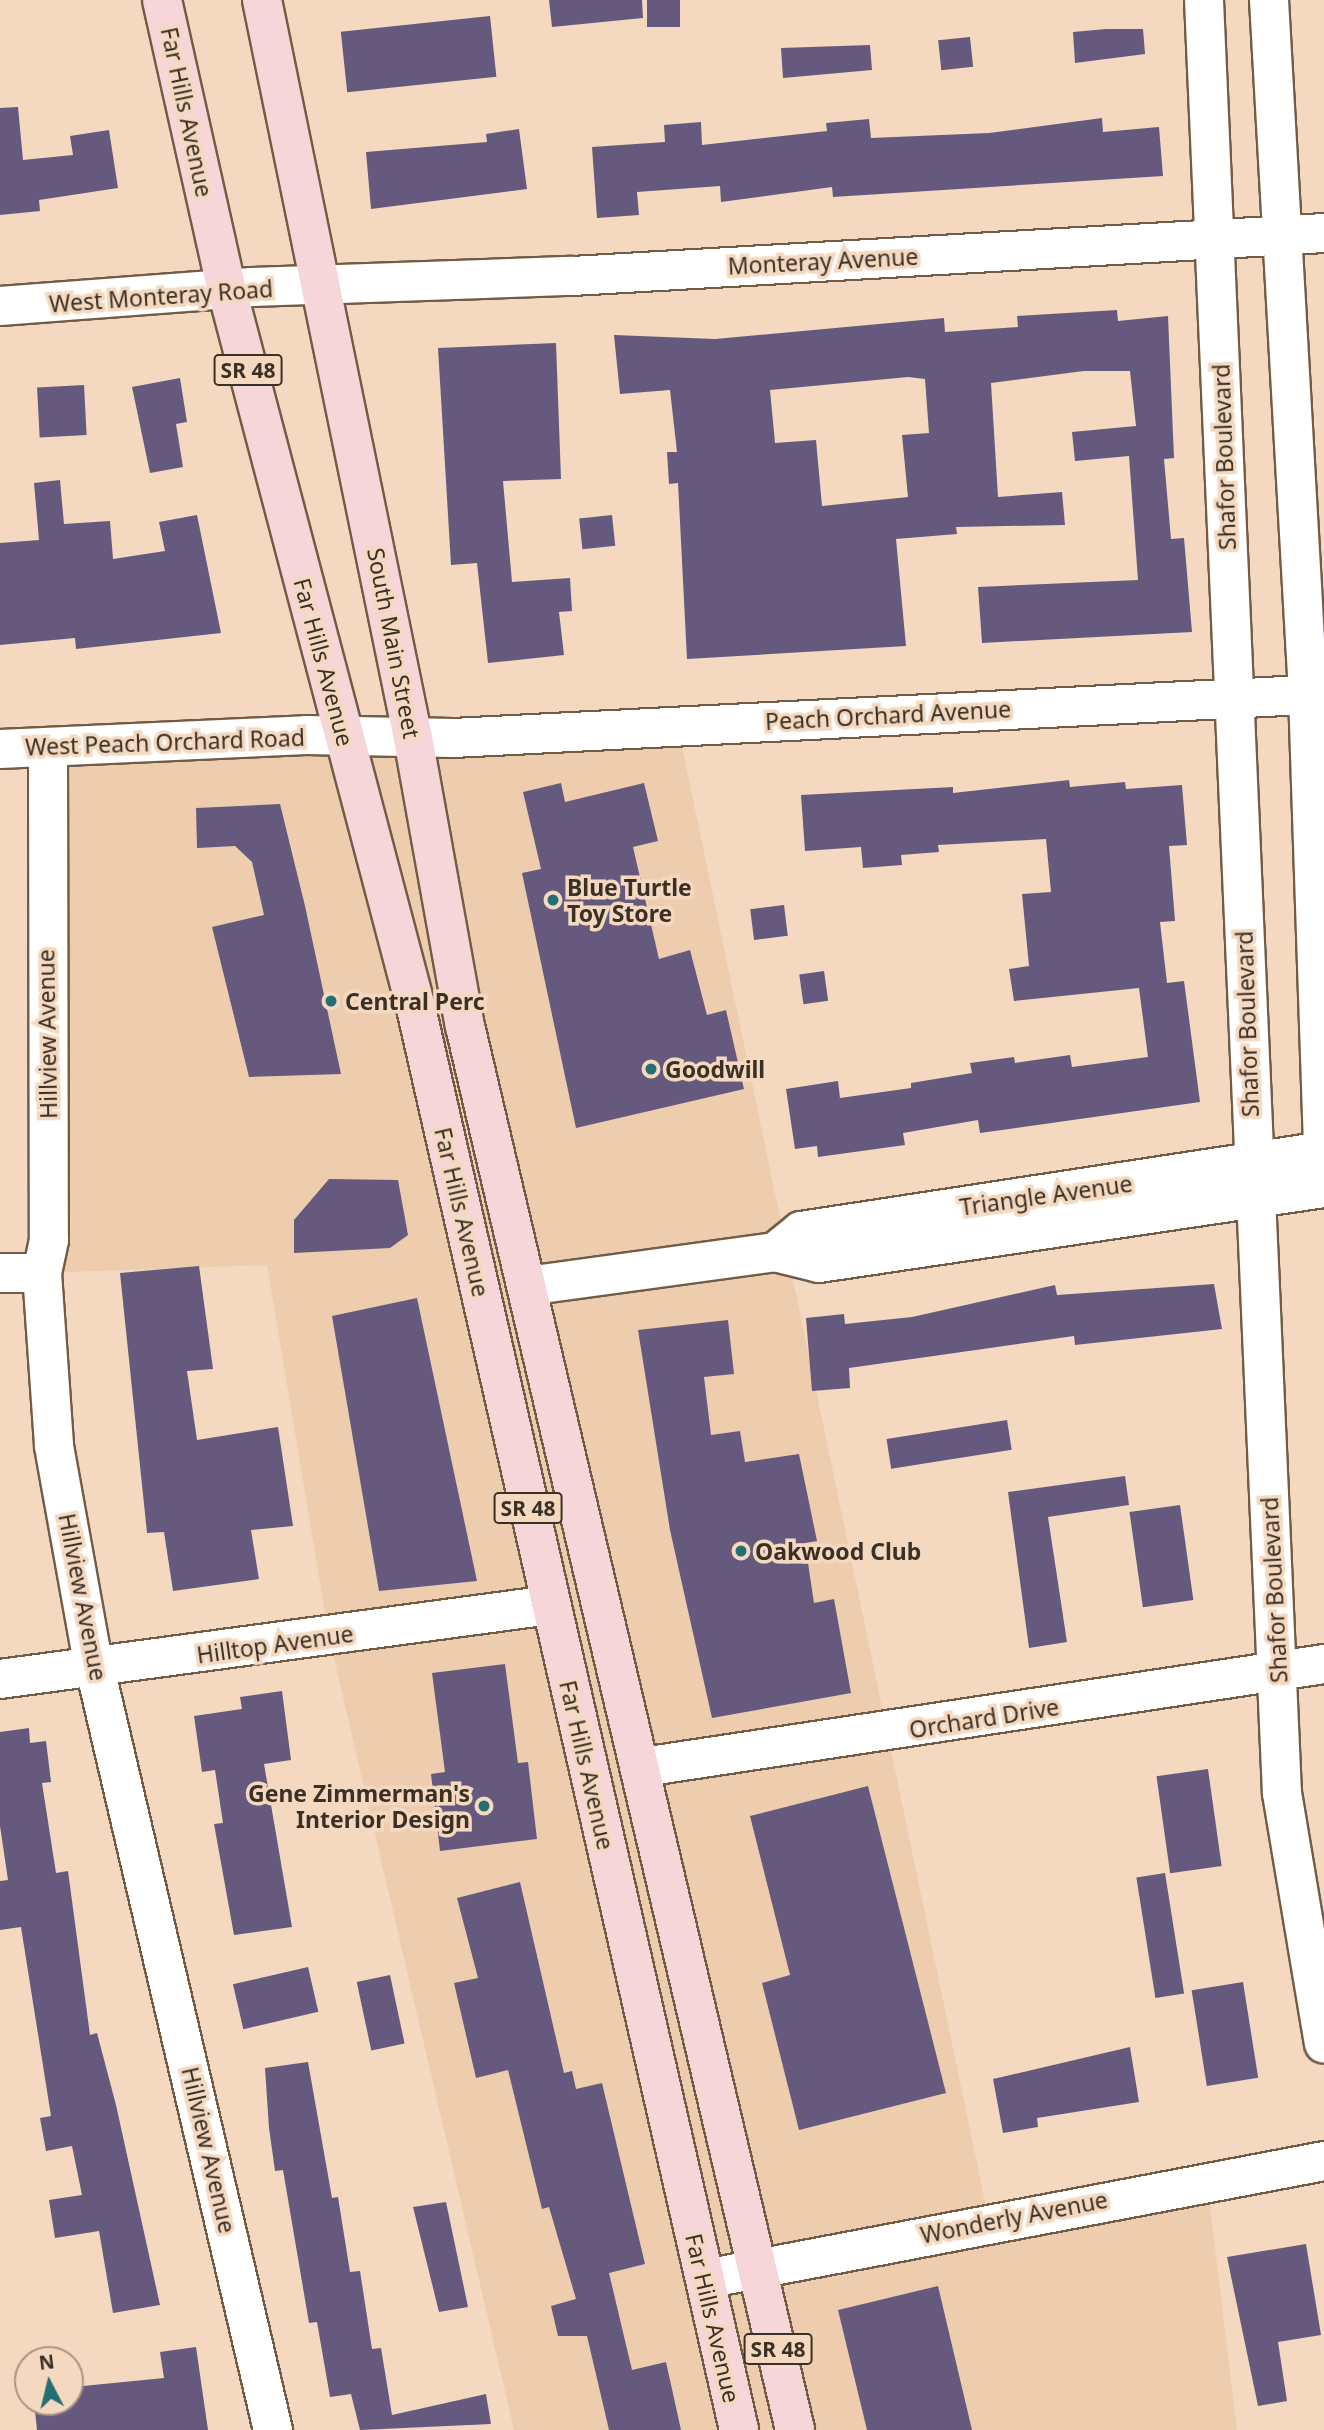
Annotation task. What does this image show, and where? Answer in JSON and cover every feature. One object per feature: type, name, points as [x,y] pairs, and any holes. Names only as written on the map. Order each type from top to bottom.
[{"type":"main road","name":"Far Hills Avenue","points":[[162,0],[226,290],[416,1009],[739,2430]]},
{"type":"main road","name":"South Main Street","points":[[262,0],[323,286],[413,738],[465,1026],[527,1286]]},
{"type":"main road","name":"Far Hills Avenue","points":[[527,1286],[762,2269],[795,2430]]},
{"type":"street","name":"Shafor Boulevard","points":[[1204,0],[1282,1793],[1324,2043]]},
{"type":"street","points":[[1269,0],[1316,694],[1324,1168]]},
{"type":"street","name":"Monteray Avenue","points":[[323,286],[1324,233]]},
{"type":"street","name":"West Monteray Road","points":[[0,306],[323,286]]},
{"type":"street","name":"Peach Orchard Avenue","points":[[413,738],[1316,694]]},
{"type":"street","name":"West Peach Orchard Road","points":[[0,749],[413,738]]},
{"type":"street","name":"Hillview Avenue","points":[[48,747],[50,1240],[42,1273],[54,1446],[96,1669],[273,2430]]},
{"type":"street","name":"Triangle Avenue","points":[[1254,1183],[1324,1151]]},
{"type":"street","name":"Triangle Avenue","points":[[527,1286],[775,1252],[801,1231],[1254,1183],[1324,1188]]},
{"type":"street","points":[[0,1273],[42,1273]]},
{"type":"street","name":"Hilltop Avenue","points":[[0,1679],[96,1669],[550,1605]]},
{"type":"street","name":"Orchard Drive","points":[[643,1767],[817,1745],[1278,1669],[1324,1664]]},
{"type":"street","name":"Wonderly Avenue","points":[[705,2279],[989,2222],[1324,2161]]},
{"type":"shaded area","points":[[678,727],[989,2221],[1207,2181],[1237,2430],[514,2430],[329,1637],[267,1265],[42,1273],[48,747]]},
{"type":"building","points":[[549,0],[642,0],[643,18],[552,27]]},
{"type":"building","points":[[647,0],[680,0],[680,27],[647,27]]},
{"type":"building","points":[[490,16],[496,77],[347,92],[341,32]]},
{"type":"building","points":[[1143,29],[1145,54],[1075,63],[1073,32]]},
{"type":"building","points":[[970,37],[973,67],[941,70],[938,40]]},
{"type":"building","points":[[870,45],[872,70],[783,78],[781,48]]},
{"type":"building","points":[[18,107],[23,160],[73,155],[70,136],[109,130],[118,188],[39,200],[40,211],[0,215],[0,108]]},
{"type":"building","points":[[1102,118],[1103,132],[1159,127],[1163,176],[833,197],[832,187],[721,202],[720,186],[637,192],[639,215],[597,218],[592,147],[665,142],[664,125],[701,122],[702,145],[827,131],[826,123],[869,119],[871,138],[989,133]]},
{"type":"building","points":[[519,129],[527,189],[371,209],[366,152],[487,142],[486,134]]},
{"type":"building","points":[[1117,310],[1118,321],[1168,316],[1174,458],[1164,459],[1171,539],[1184,538],[1192,632],[982,643],[978,587],[1138,580],[1129,456],[1075,461],[1072,432],[1136,426],[1130,371],[1084,371],[991,383],[998,497],[1062,492],[1065,525],[956,527],[957,534],[896,539],[906,646],[687,659],[678,483],[669,484],[667,452],[677,452],[670,390],[620,394],[614,335],[715,339],[944,318],[945,332],[1018,327],[1017,316]],"holes":[[[908,377],[925,379],[929,433],[902,435],[908,497],[822,506],[816,440],[775,443],[770,390]]]},
{"type":"building","points":[[556,343],[561,479],[503,481],[512,582],[570,578],[572,611],[559,612],[564,655],[488,663],[477,563],[451,565],[438,348]]},
{"type":"building","points":[[180,378],[187,422],[176,424],[183,467],[150,473],[132,387]]},
{"type":"building","points":[[84,385],[87,435],[40,437],[37,387]]},
{"type":"building","points":[[60,480],[64,524],[110,521],[113,559],[165,551],[159,522],[197,515],[221,633],[76,649],[75,638],[0,645],[0,543],[39,540],[34,483]]},
{"type":"building","points":[[612,515],[615,546],[582,549],[579,518]]},
{"type":"building","points":[[1069,780],[1070,787],[1125,782],[1126,789],[1182,785],[1187,845],[1169,846],[1175,921],[1160,922],[1167,983],[1184,981],[1200,1102],[980,1133],[978,1120],[903,1133],[905,1145],[818,1157],[817,1146],[795,1149],[786,1089],[838,1081],[840,1098],[911,1088],[911,1083],[972,1073],[970,1063],[1014,1057],[1015,1063],[1070,1055],[1072,1067],[1148,1057],[1139,988],[1014,1001],[1009,969],[1029,966],[1022,894],[1051,892],[1046,839],[938,845],[939,852],[901,855],[902,865],[863,868],[861,847],[805,851],[801,795],[953,787],[953,793]]},
{"type":"building","points":[[561,783],[565,802],[644,783],[658,841],[633,847],[659,959],[690,950],[707,1015],[726,1010],[744,1089],[576,1128],[522,873],[541,869],[523,792]]},
{"type":"building","points":[[280,804],[341,1074],[249,1077],[212,927],[264,915],[252,862],[235,846],[197,848],[196,808]]},
{"type":"building","points":[[784,905],[788,936],[754,940],[750,909]]},
{"type":"building","points":[[824,971],[828,1001],[803,1004],[799,974]]},
{"type":"building","points":[[329,1179],[398,1180],[408,1235],[390,1248],[294,1253],[294,1220]]},
{"type":"building","points":[[199,1266],[213,1369],[187,1371],[197,1440],[278,1427],[293,1526],[251,1530],[259,1579],[173,1591],[164,1532],[147,1533],[120,1273]]},
{"type":"building","points":[[1214,1284],[1222,1329],[1075,1345],[1074,1336],[849,1368],[850,1388],[812,1391],[806,1318],[844,1314],[845,1324],[912,1317],[1055,1285],[1057,1295]]},
{"type":"building","points":[[417,1298],[477,1581],[379,1591],[332,1316]]},
{"type":"building","points":[[728,1320],[734,1374],[704,1377],[711,1435],[740,1431],[745,1462],[799,1454],[817,1541],[805,1543],[814,1603],[834,1599],[851,1693],[712,1718],[670,1530],[638,1330]]},
{"type":"building","points":[[1007,1420],[1012,1450],[891,1469],[887,1439]]},
{"type":"building","points":[[1125,1476],[1129,1505],[1048,1517],[1067,1642],[1029,1648],[1008,1492]]},
{"type":"building","points":[[1180,1505],[1193,1600],[1143,1607],[1129,1512]]},
{"type":"building","points":[[505,1664],[518,1763],[528,1762],[537,1839],[440,1851],[431,1774],[445,1772],[432,1673]]},
{"type":"building","points":[[282,1691],[291,1760],[264,1764],[292,1927],[234,1935],[214,1824],[223,1823],[215,1770],[202,1772],[194,1716],[242,1709],[240,1697]]},
{"type":"building","points":[[29,1728],[30,1743],[46,1741],[51,1782],[42,1783],[56,1873],[68,1871],[90,2035],[97,2033],[116,2105],[160,2305],[113,2313],[99,2231],[55,2238],[49,2200],[82,2195],[72,2146],[46,2151],[40,2118],[51,2116],[21,1927],[0,1930],[0,1881],[8,1880],[0,1826],[0,1732]]},
{"type":"building","points":[[1208,1769],[1222,1866],[1170,1873],[1157,1776]]},
{"type":"building","points":[[868,1786],[946,2093],[799,2130],[762,1983],[790,1975],[750,1816]]},
{"type":"building","points":[[1165,1873],[1184,1993],[1155,1998],[1136,1878]]},
{"type":"building","points":[[520,1882],[564,2073],[572,2071],[576,2089],[602,2083],[645,2264],[609,2273],[632,2370],[666,2362],[681,2430],[609,2430],[587,2336],[558,2336],[551,2306],[576,2299],[549,2207],[542,2209],[508,2070],[476,2078],[454,1983],[478,1978],[457,1898]]},
{"type":"building","points":[[308,1967],[318,2012],[243,2029],[233,1984]]},
{"type":"building","points":[[390,1975],[405,2043],[371,2051],[357,1982]]},
{"type":"building","points":[[1243,1982],[1258,2078],[1207,2086],[1192,1990]]},
{"type":"building","points":[[1130,2047],[1139,2102],[1037,2118],[1038,2127],[1003,2133],[993,2079]]},
{"type":"building","points":[[308,2062],[332,2198],[338,2197],[350,2272],[360,2271],[372,2349],[381,2348],[392,2415],[486,2394],[491,2424],[360,2430],[351,2394],[330,2397],[317,2322],[309,2323],[283,2170],[275,2171],[265,2068]]},
{"type":"building","points":[[446,2202],[468,2307],[439,2312],[413,2207]]},
{"type":"building","points":[[1306,2244],[1321,2335],[1278,2342],[1287,2401],[1258,2406],[1227,2257]]},
{"type":"building","points":[[938,2286],[972,2430],[867,2430],[838,2310]]},
{"type":"building","points":[[196,2347],[208,2430],[37,2430],[36,2416],[84,2416],[84,2386],[164,2378],[160,2352]]},
{"type":"place","name":"Blue Turtle Toy Store","points":[[553,900]]},
{"type":"place","name":"Central Perc","points":[[331,1001]]},
{"type":"place","name":"Goodwill","points":[[651,1069]]},
{"type":"place","name":"Oakwood Club","points":[[741,1551]]},
{"type":"place","name":"Gene Zimmerman's Interior Design","points":[[484,1806]]}]
